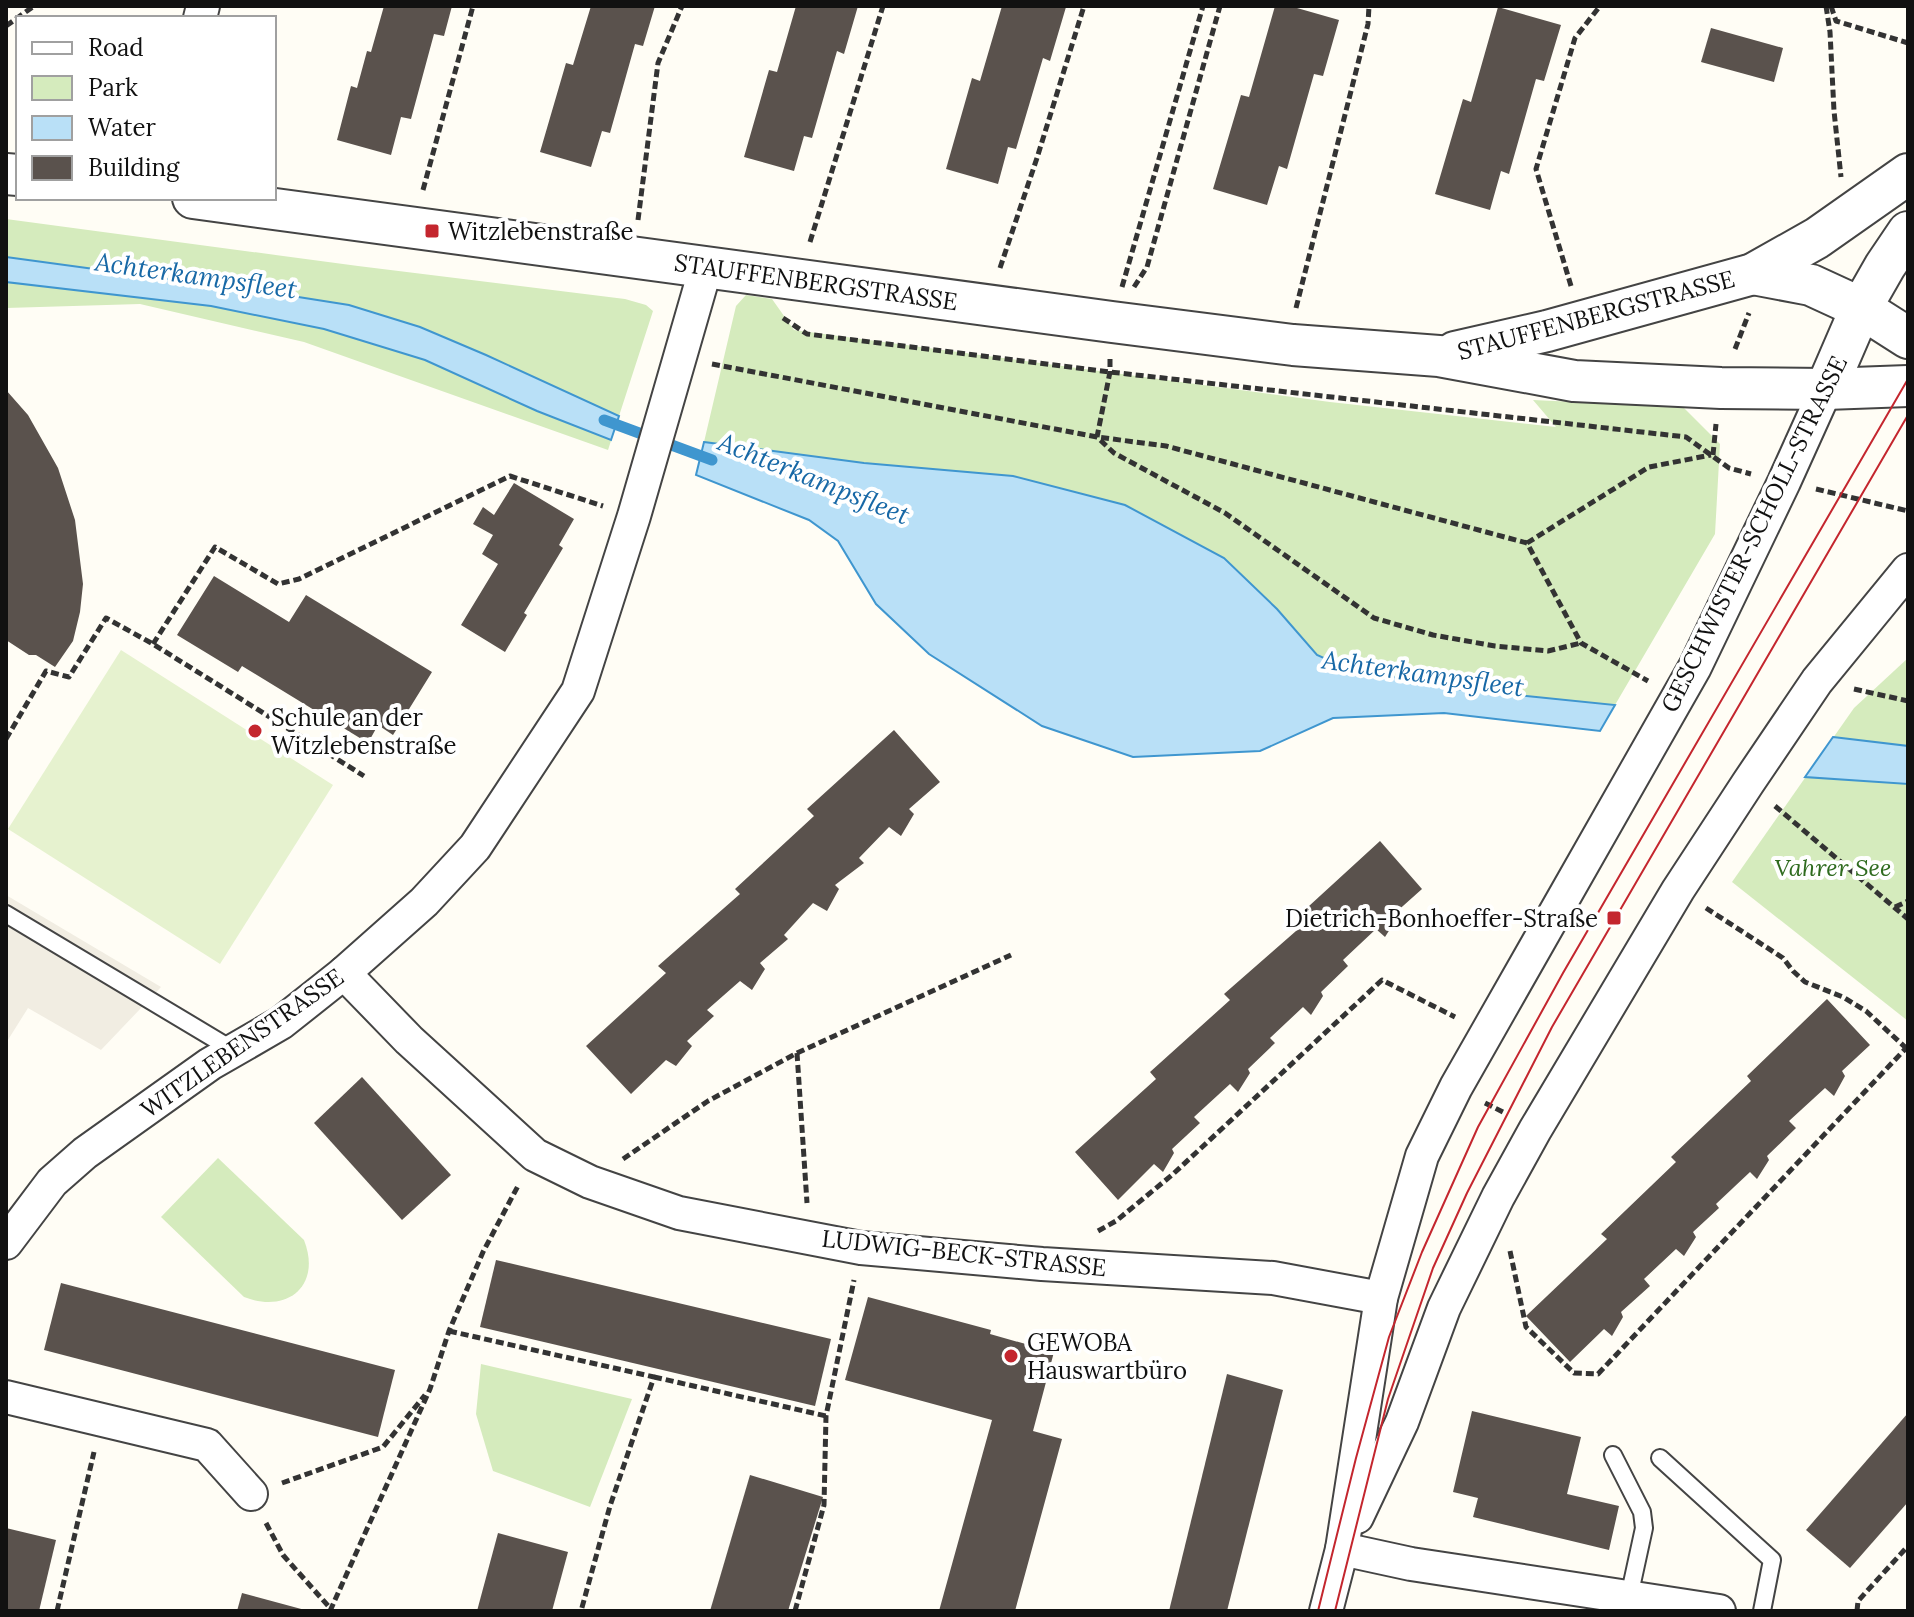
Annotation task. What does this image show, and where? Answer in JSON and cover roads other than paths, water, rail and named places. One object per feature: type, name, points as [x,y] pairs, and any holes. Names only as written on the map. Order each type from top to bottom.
[{"type":"street","name":"STAUFFENBERGSTRASSE","points":[[1439,356],[1758,276],[1908,174]]},
{"type":"street","name":"STAUFFENBERGSTRASSE","points":[[208,200],[1293,345],[1439,356],[1574,381],[1721,388],[1908,386]]},
{"type":"street","name":"GESCHWISTER-SCHOLL-STRASSE","points":[[1326,1611],[1342,1549],[1381,1298],[1422,1156],[1456,1087],[1695,667],[1784,482],[1861,308],[1908,232]]},
{"type":"street","name":"WITZLEBENSTRASSE","points":[[6,1243],[52,1182],[85,1153],[210,1064],[281,1023],[344,973],[424,902],[475,847],[578,691],[634,516],[706,267]]},
{"type":"street","name":"STAUFFENBERGSTRASSE","points":[[1758,276],[1811,285],[1861,308],[1908,338]]},
{"type":"street","name":"GESCHWISTER-SCHOLL-STRASSE","points":[[1342,1549],[1402,1422],[1444,1308],[1498,1197],[1543,1116],[1678,890],[1748,783],[1817,681],[1908,570]]},
{"type":"street","name":"LUDWIG-BECK-STRASSE","points":[[344,973],[409,1040],[535,1155],[590,1182],[679,1213],[861,1248],[1042,1264],[1273,1278],[1381,1298]]},
{"type":"street","points":[[6,1397],[207,1445],[251,1494]]},
{"type":"street","points":[[1342,1549],[1411,1564],[1719,1611]]},
{"type":"lane","points":[[6,914],[233,1050]]},
{"type":"lane","points":[[1613,1455],[1642,1512],[1644,1528],[1629,1597]]},
{"type":"lane","points":[[1660,1458],[1772,1560],[1762,1611]]},
{"type":"water","points":[[6,257],[349,305],[420,327],[619,416],[611,440],[537,411],[425,360],[324,329],[211,306],[6,282]]},
{"type":"water","points":[[704,442],[864,463],[1013,476],[1125,505],[1224,558],[1277,609],[1317,655],[1344,667],[1447,688],[1615,705],[1600,731],[1444,713],[1333,718],[1260,751],[1133,757],[1042,726],[929,654],[876,604],[838,541],[809,520],[696,475]]},
{"type":"water","points":[[1833,737],[1908,746],[1908,784],[1805,777]]},
{"type":"waterway","name":"Achterkampsfleet","points":[[604,420],[712,460]]},
{"type":"tram line","points":[[1318,1611],[1389,1337],[1422,1252],[1478,1127],[1563,973],[1908,379]]},
{"type":"tram line","points":[[1335,1611],[1388,1399],[1433,1268],[1467,1193],[1552,1027],[1908,415]]},
{"type":"place","name":"Witzlebenstraße","points":[[432,231]]},
{"type":"place","name":"Schule an der Witzlebenstraße","points":[[255,731]]},
{"type":"place","name":"Dietrich-Bonhoeffer-Straße","points":[[1614,918]]},
{"type":"place","name":"GEWOBA Hauswartbüro","points":[[1011,1356]]},
{"type":"park label","name":"Vahrer See","points":[[1833,867]]}]
